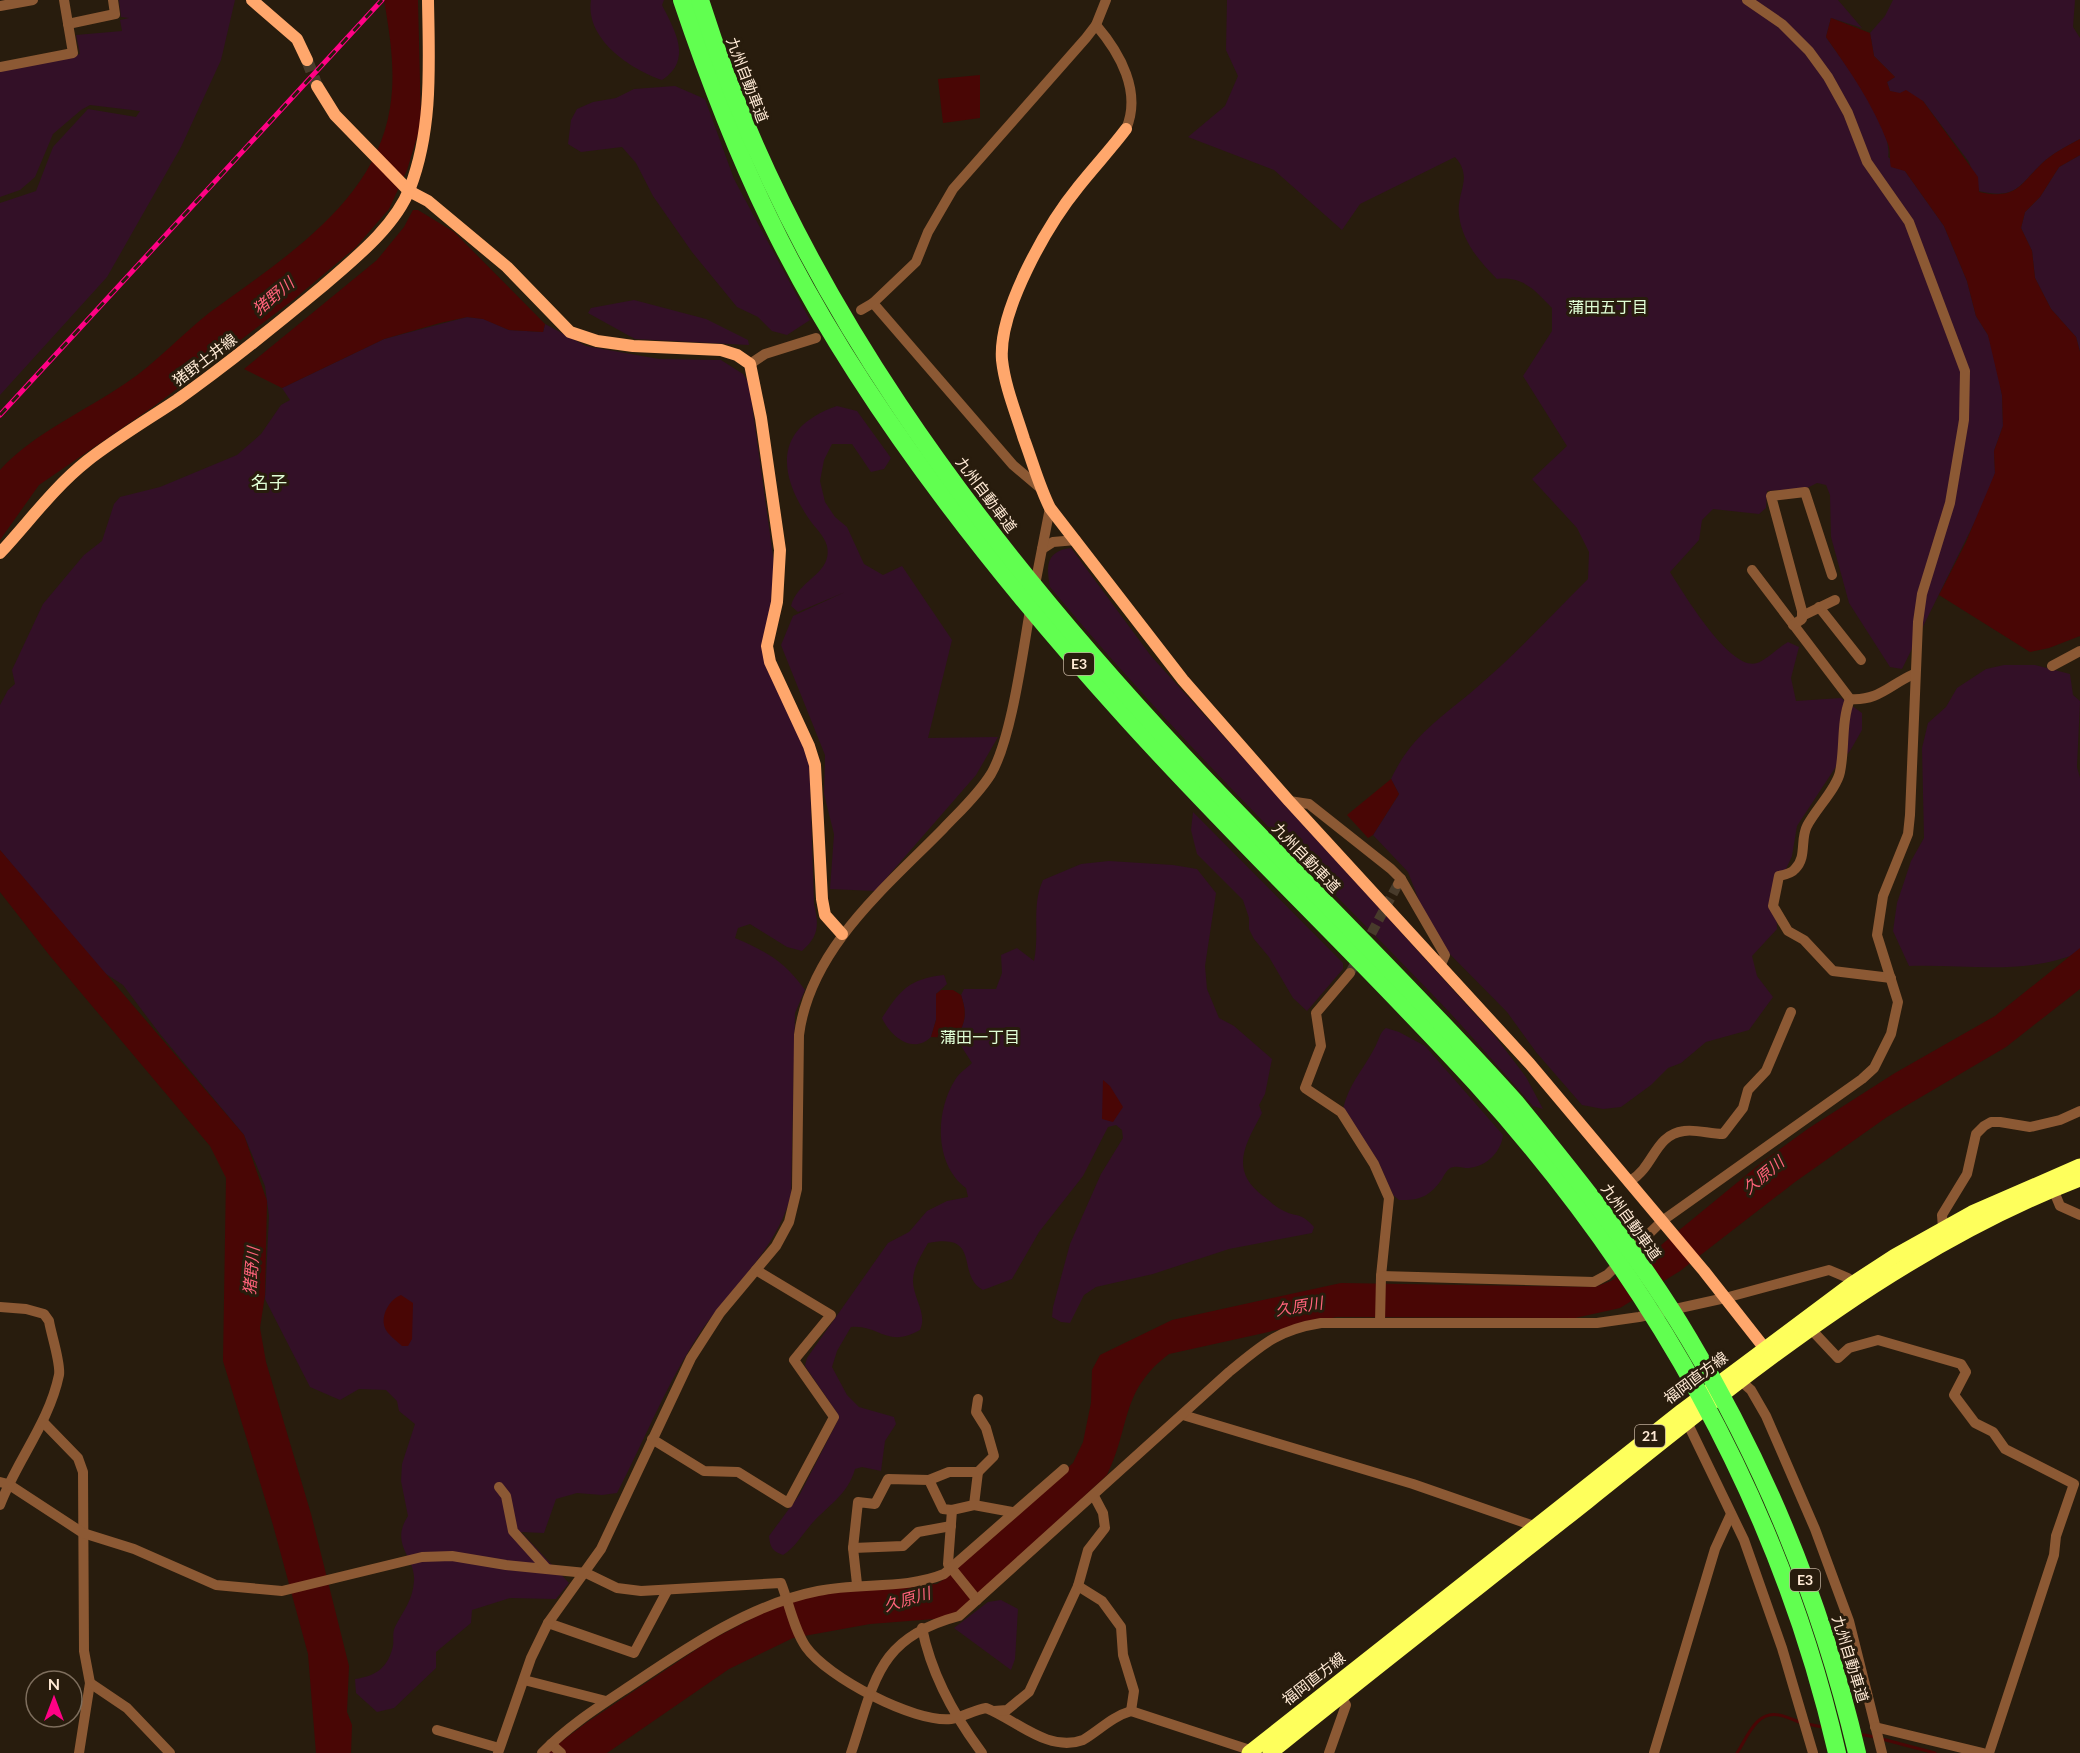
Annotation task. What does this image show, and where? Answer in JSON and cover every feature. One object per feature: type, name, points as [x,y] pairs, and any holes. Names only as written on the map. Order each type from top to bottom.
[{"type":"highway","name":"九州自動車道","points":[[682,0],[714,92],[770,222],[854,366],[950,505],[1042,622],[1118,709],[1478,1085],[1609,1234]]},
{"type":"highway","name":"九州自動車道","points":[[700,0],[746,127],[785,214],[868,358],[956,486],[1055,612],[1128,696],[1489,1073],[1572,1171],[1678,1352],[1724,1418],[1774,1504],[1813,1601],[1834,1665],[1857,1753]]},
{"type":"highway","name":"九州自動車道","points":[[1724,1418],[1757,1510],[1796,1607],[1837,1753]]},
{"type":"main road","name":"福岡直方線","points":[[1807,1325],[1852,1284],[1943,1228],[2033,1184],[2080,1166]]},
{"type":"main road","name":"福岡直方線","points":[[1254,1752],[1537,1527],[1807,1325],[1923,1254],[2007,1209],[2080,1179]]},
{"type":"main road","name":"福岡直方線","points":[[1270,1753],[1687,1422],[1742,1382],[1768,1354]]},
{"type":"street","points":[[0,6],[33,0]]},
{"type":"street","points":[[0,68],[73,53],[64,0]]},
{"type":"street","points":[[68,24],[116,14],[113,0]]},
{"type":"street","points":[[252,0],[297,39],[307,60]]},
{"type":"street","name":"猪野土井線","points":[[0,553],[46,499],[87,461],[223,367],[339,272],[393,217],[405,186],[421,156],[428,114],[428,0]]},
{"type":"street","points":[[861,310],[873,303],[916,262],[928,232],[953,189],[1096,25],[1106,0]]},
{"type":"street","points":[[1381,1276],[1594,1282],[1607,1275],[1662,1221],[1874,1068],[1891,1034],[1898,1002],[1877,935],[1883,896],[1908,834],[1914,674],[1922,594],[1950,503],[1964,420],[1965,371],[1909,222],[1867,162],[1848,113],[1828,77],[1809,51],[1782,24],[1747,0]]},
{"type":"street","points":[[1096,25],[1121,65],[1132,91],[1130,119],[1126,129],[1078,186],[1039,247],[1014,296],[1009,311],[1002,357],[1005,375],[1039,487],[1050,508],[1105,582],[1183,680],[1289,801],[1530,1064],[1704,1271],[1768,1354]]},
{"type":"street","points":[[317,86],[335,116],[405,186],[428,201],[498,259],[570,332],[597,341],[633,346],[721,350],[737,355],[750,364],[761,418],[780,550],[777,602],[767,646],[770,662],[809,746],[815,765],[822,899],[825,915],[842,934]]},
{"type":"street","points":[[873,303],[1013,465],[1039,487]]},
{"type":"street","points":[[750,364],[765,354],[816,338]]},
{"type":"street","points":[[1802,616],[1771,495],[1805,492],[1832,575]]},
{"type":"street","points":[[437,1730],[498,1751],[548,1623],[601,1550],[691,1358],[720,1312],[776,1246],[789,1222],[795,1206],[801,1016],[811,989],[842,934],[973,798],[992,773],[1004,741],[1050,508]]},
{"type":"street","points":[[1041,553],[1053,542],[1076,540]]},
{"type":"street","points":[[1752,570],[1850,699]]},
{"type":"street","points":[[1793,625],[1802,616],[1835,600]]},
{"type":"street","points":[[1820,607],[1860,660]]},
{"type":"street","points":[[2052,666],[2080,651]]},
{"type":"street","points":[[1850,699],[1870,699],[1882,694],[1894,683],[1914,674]]},
{"type":"street","points":[[1850,699],[1846,710],[1840,773],[1836,786],[1824,797],[1816,814],[1806,826],[1802,860],[1795,871],[1779,876],[1773,906],[1788,931],[1804,940],[1833,971],[1891,978]]},
{"type":"street","points":[[1289,801],[1309,804],[1400,882],[1445,955],[1440,967]]},
{"type":"street","points":[[1350,973],[1316,1012],[1322,1046],[1305,1088],[1341,1112],[1385,1186],[1389,1198],[1389,1217],[1381,1276],[1380,1319]]},
{"type":"street","points":[[1630,1181],[1642,1173],[1664,1138],[1684,1130],[1723,1134],[1743,1108],[1748,1090],[1766,1071],[1791,1012]]},
{"type":"street","points":[[1943,1228],[1942,1215],[1967,1174],[1976,1134],[1984,1126],[1991,1122],[2000,1122],[2030,1127],[2060,1120],[2080,1111]]},
{"type":"street","points":[[2054,1189],[2060,1206],[2080,1215]]},
{"type":"street","points":[[652,1439],[704,1471],[738,1472],[788,1503],[834,1417],[795,1360],[831,1315],[756,1270]]},
{"type":"street","points":[[851,1753],[869,1693],[879,1670],[908,1636],[922,1628],[959,1616],[1183,1416],[1229,1372],[1274,1336],[1299,1326],[1380,1319],[1597,1323],[1639,1317],[1725,1298],[1829,1270],[1848,1278],[1852,1284]]},
{"type":"street","points":[[0,1307],[26,1309],[45,1314],[49,1321],[59,1374],[44,1423],[4,1483],[0,1505]]},
{"type":"street","points":[[1807,1325],[1838,1358],[1849,1348],[1878,1340],[1961,1364],[1966,1372],[1954,1395],[1975,1423],[1993,1432],[2005,1449],[2077,1485],[2056,1536],[2054,1555],[1989,1753]]},
{"type":"street","points":[[1742,1382],[1751,1390],[1766,1416],[1815,1528],[1849,1621],[1882,1753]]},
{"type":"street","points":[[974,1505],[978,1472],[994,1456],[986,1428],[976,1413],[978,1400]]},
{"type":"street","points":[[1183,1416],[1380,1473],[1537,1527]]},
{"type":"street","points":[[1687,1422],[1744,1540],[1782,1648],[1814,1753]]},
{"type":"street","points":[[44,1423],[83,1466],[84,1651],[90,1683],[79,1753]]},
{"type":"street","points":[[542,1753],[581,1717],[687,1647],[787,1599],[857,1584],[927,1581],[951,1568],[1012,1512],[1064,1469]]},
{"type":"street","points":[[857,1584],[854,1548],[858,1502],[875,1504],[888,1479],[929,1480],[949,1472],[978,1472]]},
{"type":"street","points":[[929,1480],[943,1509],[952,1510],[974,1505],[1012,1512]]},
{"type":"street","points":[[4,1483],[83,1533],[134,1550],[216,1585],[287,1590],[422,1557],[452,1556],[585,1573],[617,1588],[667,1591],[700,1586],[781,1583],[806,1647],[821,1662],[869,1693],[918,1715],[949,1719],[986,1708],[1024,1732],[1067,1746],[1082,1741],[1115,1716],[1131,1711],[1254,1752]]},
{"type":"street","points":[[499,1487],[506,1496],[513,1531],[547,1569]]},
{"type":"street","points":[[994,1711],[1007,1710],[1029,1692],[1078,1586],[1088,1550],[1106,1528],[1103,1513],[1094,1496]]},
{"type":"street","points":[[952,1510],[948,1564],[977,1600]]},
{"type":"street","points":[[1654,1753],[1715,1550],[1731,1514]]},
{"type":"street","points":[[854,1548],[903,1546],[918,1532],[951,1526]]},
{"type":"street","points":[[1078,1586],[1102,1601],[1120,1627],[1124,1655],[1134,1692],[1131,1711]]},
{"type":"street","points":[[548,1623],[634,1653],[667,1591]]},
{"type":"street","points":[[922,1628],[926,1646],[956,1718],[982,1753]]},
{"type":"street","points":[[524,1680],[606,1701]]},
{"type":"street","points":[[90,1683],[127,1708],[170,1753]]},
{"type":"street","points":[[1329,1753],[1346,1705],[1341,1696]]},
{"type":"street","points":[[1875,1727],[1983,1753]]},
{"type":"street","points":[[551,1744],[561,1753]]},
{"type":"shaded area","points":[[119,0],[235,0],[221,60],[181,147],[107,277],[0,395],[0,203],[36,191],[53,147],[88,109],[136,117],[140,111],[90,105],[81,110],[53,134],[35,177],[20,190],[0,197],[0,71],[80,54],[76,35],[122,31],[120,20],[129,18],[121,17]]},
{"type":"shaded area","points":[[591,0],[664,0],[662,5],[676,35],[679,54],[677,63],[671,72],[662,80],[637,68],[612,51],[602,40],[595,27],[591,14]]},
{"type":"shaded area","points":[[1227,0],[1838,0],[1862,28],[1831,18],[1826,37],[1876,112],[1888,144],[1888,157],[1905,171],[1944,226],[1967,281],[1976,316],[1988,335],[1995,356],[2002,395],[2003,426],[1994,451],[1995,473],[1988,495],[1902,669],[1890,667],[1849,603],[1831,537],[1830,495],[1826,485],[1817,483],[1807,488],[1767,491],[1766,508],[1759,514],[1713,509],[1702,520],[1699,540],[1670,572],[1708,628],[1734,655],[1746,662],[1760,662],[1788,642],[1799,647],[1791,678],[1796,701],[1841,698],[1862,713],[1862,730],[1850,751],[1835,768],[1797,826],[1792,856],[1780,882],[1776,903],[1777,929],[1752,956],[1757,976],[1773,997],[1749,1030],[1706,1042],[1681,1063],[1668,1068],[1651,1085],[1621,1107],[1603,1109],[1582,1105],[1536,1052],[1507,1012],[1433,937],[1408,872],[1373,835],[1399,794],[1391,779],[1417,739],[1504,663],[1588,579],[1589,552],[1577,528],[1532,479],[1567,446],[1523,376],[1552,331],[1552,308],[1534,290],[1521,282],[1497,279],[1472,250],[1459,215],[1464,179],[1461,165],[1455,157],[1360,204],[1342,230],[1274,170],[1188,137],[1225,106],[1238,76],[1226,50]]},
{"type":"shaded area","points":[[1893,0],[2075,0],[2073,27],[2080,38],[2080,139],[2047,159],[2024,182],[2011,191],[1993,193],[1979,191],[1969,162],[1923,101],[1890,91],[1887,82],[1895,77],[1874,56],[1870,33],[1885,16]]},
{"type":"shaded area","points":[[675,86],[705,99],[734,179],[810,320],[787,335],[772,331],[758,317],[737,307],[692,252],[653,196],[636,163],[622,147],[581,152],[568,144],[571,120],[577,109],[593,102],[616,98],[634,89]]},
{"type":"shaded area","points":[[2080,155],[2080,352],[2076,337],[2051,309],[2035,278],[2032,251],[2021,228],[2025,212],[2040,197],[2059,167]]},
{"type":"shaded area","points":[[634,300],[706,319],[748,340],[749,345],[635,339],[588,313],[591,308]]},
{"type":"shaded area","points":[[467,317],[484,319],[509,330],[543,332],[545,324],[586,346],[659,359],[721,360],[743,374],[749,383],[774,563],[770,614],[765,632],[809,752],[814,904],[817,924],[815,935],[802,951],[787,947],[750,924],[738,928],[735,938],[774,958],[805,990],[795,1013],[791,1195],[784,1216],[773,1236],[706,1324],[683,1360],[617,1493],[602,1495],[577,1493],[556,1499],[544,1533],[521,1532],[569,1583],[556,1599],[510,1598],[472,1610],[471,1623],[436,1652],[436,1668],[394,1708],[377,1712],[356,1693],[355,1679],[375,1673],[388,1660],[393,1646],[394,1629],[410,1600],[413,1588],[414,1573],[401,1535],[408,1516],[401,1481],[402,1464],[415,1424],[399,1411],[397,1401],[386,1390],[359,1389],[340,1400],[310,1387],[265,1299],[269,1216],[265,1186],[244,1135],[160,1034],[123,985],[103,972],[0,850],[0,705],[8,690],[15,684],[12,670],[43,604],[84,555],[102,541],[114,504],[120,497],[160,487],[237,455],[261,434],[281,405],[290,400],[282,388],[384,339]]},
{"type":"shaded area","points":[[837,406],[857,411],[891,458],[884,469],[871,472],[852,444],[832,444],[824,460],[820,481],[825,502],[835,517],[847,527],[864,564],[883,575],[902,566],[952,640],[928,738],[998,737],[976,775],[875,891],[830,889],[834,834],[824,794],[825,755],[781,645],[793,616],[845,592],[798,612],[791,606],[800,589],[825,563],[827,546],[824,538],[798,501],[787,467],[788,452],[793,438],[802,426],[817,415]]},
{"type":"shaded area","points":[[1071,548],[1151,656],[1494,1035],[1526,1077],[1543,1109],[1533,1106],[1446,1009],[1189,744],[1050,587],[1048,566],[1052,556]]},
{"type":"shaded area","points":[[2004,665],[2035,665],[2070,674],[2073,695],[2080,701],[2077,767],[2080,778],[2080,952],[2039,964],[2017,966],[1909,966],[1893,931],[1897,903],[1911,861],[1924,838],[1922,748],[1928,723],[1946,707],[1957,688],[1986,669]]},
{"type":"shaded area","points":[[1193,812],[1343,963],[1343,969],[1307,1011],[1293,998],[1269,957],[1254,939],[1249,929],[1249,918],[1243,900],[1197,854],[1191,830]]},
{"type":"shaded area","points":[[1109,861],[1173,865],[1197,869],[1216,893],[1205,966],[1207,989],[1219,1018],[1234,1026],[1272,1059],[1265,1094],[1259,1105],[1262,1113],[1246,1146],[1243,1167],[1252,1186],[1279,1209],[1305,1219],[1314,1227],[1312,1233],[1229,1249],[1153,1274],[1096,1287],[1084,1295],[1070,1323],[1061,1322],[1052,1317],[1053,1307],[1070,1244],[1101,1174],[1123,1138],[1122,1130],[1116,1125],[1108,1127],[1083,1176],[1039,1232],[1012,1279],[983,1290],[970,1275],[962,1249],[956,1244],[945,1241],[928,1243],[913,1279],[922,1317],[920,1330],[909,1335],[891,1337],[861,1327],[851,1327],[837,1351],[832,1367],[847,1395],[859,1407],[894,1417],[896,1424],[885,1441],[881,1471],[862,1467],[855,1469],[847,1487],[783,1555],[772,1548],[769,1536],[800,1494],[838,1420],[837,1413],[805,1366],[807,1358],[888,1243],[909,1232],[927,1211],[947,1201],[968,1197],[966,1188],[948,1166],[941,1137],[941,1122],[948,1093],[957,1077],[972,1063],[956,1038],[965,1017],[961,995],[964,989],[996,989],[1002,973],[1001,955],[1017,948],[1034,961],[1037,900],[1043,880],[1081,864]]},
{"type":"shaded area","points":[[944,975],[947,984],[936,994],[936,1020],[931,1037],[924,1042],[910,1044],[896,1037],[882,1018],[894,1000],[907,987],[922,979]]},
{"type":"shaded area","points":[[1386,1028],[1399,1032],[1425,1046],[1503,1135],[1496,1152],[1487,1161],[1476,1167],[1450,1168],[1433,1190],[1413,1200],[1399,1200],[1393,1195],[1378,1161],[1343,1110],[1352,1085]]},
{"type":"shaded area","points":[[1001,1600],[1018,1609],[1015,1659],[1011,1670],[954,1628],[988,1602]]},
{"type":"water","name":"猪野川","points":[[384,0],[418,0],[421,124],[407,170],[389,209],[356,247],[293,300],[157,404],[39,485],[0,540],[0,470],[44,433],[110,394],[137,375],[209,313],[294,250],[345,201],[366,173],[381,142],[392,94],[392,54]]},
{"type":"water","points":[[1831,18],[1870,33],[1874,56],[1895,77],[1887,82],[1890,91],[1900,93],[1906,90],[1923,101],[1978,177],[1979,192],[2003,194],[2011,192],[2047,159],[2080,139],[2080,155],[2059,167],[2040,197],[2025,212],[2021,228],[2032,251],[2035,278],[2051,309],[2076,337],[2080,352],[2080,636],[2049,648],[2030,652],[1939,595],[1966,542],[1995,473],[1994,451],[2003,426],[2002,395],[1988,335],[1976,316],[1967,281],[1944,226],[1905,171],[1891,167],[1889,147],[1875,115],[1852,75],[1826,37]]},
{"type":"water","points":[[980,75],[980,118],[943,123],[938,79]]},
{"type":"water","points":[[413,210],[418,210],[454,232],[545,324],[543,332],[509,330],[483,319],[467,317],[384,339],[282,388],[244,369],[377,260],[404,227]]},
{"type":"water","points":[[1391,779],[1399,794],[1373,835],[1368,838],[1347,815]]},
{"type":"water","name":"猪野川","points":[[0,850],[244,1135],[267,1201],[265,1295],[260,1328],[266,1362],[311,1514],[349,1666],[347,1712],[352,1725],[351,1753],[316,1753],[308,1654],[273,1525],[223,1361],[226,1178],[210,1146],[50,956],[0,892]]},
{"type":"water","name":"久原川","points":[[2080,948],[2080,989],[2006,1047],[1887,1117],[1795,1182],[1680,1271],[1620,1308],[1575,1318],[1336,1317],[1169,1354],[1153,1368],[1134,1396],[1107,1475],[962,1610],[947,1618],[870,1624],[793,1638],[729,1669],[607,1753],[546,1753],[586,1723],[709,1641],[776,1606],[822,1593],[937,1584],[950,1575],[1073,1463],[1083,1442],[1091,1403],[1092,1370],[1100,1355],[1172,1320],[1341,1283],[1595,1287],[1611,1281],[1655,1250],[1761,1163],[1809,1128],[1895,1073],[1995,1016]]},
{"type":"water","points":[[941,990],[953,990],[961,995],[964,1017],[956,1038],[931,1037],[936,1020],[936,994]]},
{"type":"water","points":[[1103,1080],[1110,1086],[1123,1107],[1113,1122],[1102,1119]]},
{"type":"water","points":[[401,1295],[413,1303],[412,1339],[408,1346],[402,1346],[392,1337],[384,1323],[387,1308]]},
{"type":"waterway","points":[[1737,1753],[1753,1726],[1764,1717],[1779,1715],[1802,1723]]},
{"type":"waterway","points":[[1808,1724],[1822,1727]]},
{"type":"waterway","points":[[1858,1734],[1875,1737]]},
{"type":"waterway","points":[[1882,1739],[1935,1753]]},
{"type":"tunnel","points":[[307,60],[317,86]]},
{"type":"tunnel","points":[[1350,973],[1398,884]]},
{"type":"railway","points":[[0,415],[382,0]]},
{"type":"district","name":"蒲田五丁目","points":[[1608,307]]},
{"type":"district","name":"名子","points":[[269,483]]},
{"type":"district","name":"蒲田一丁目","points":[[980,1037]]}]
